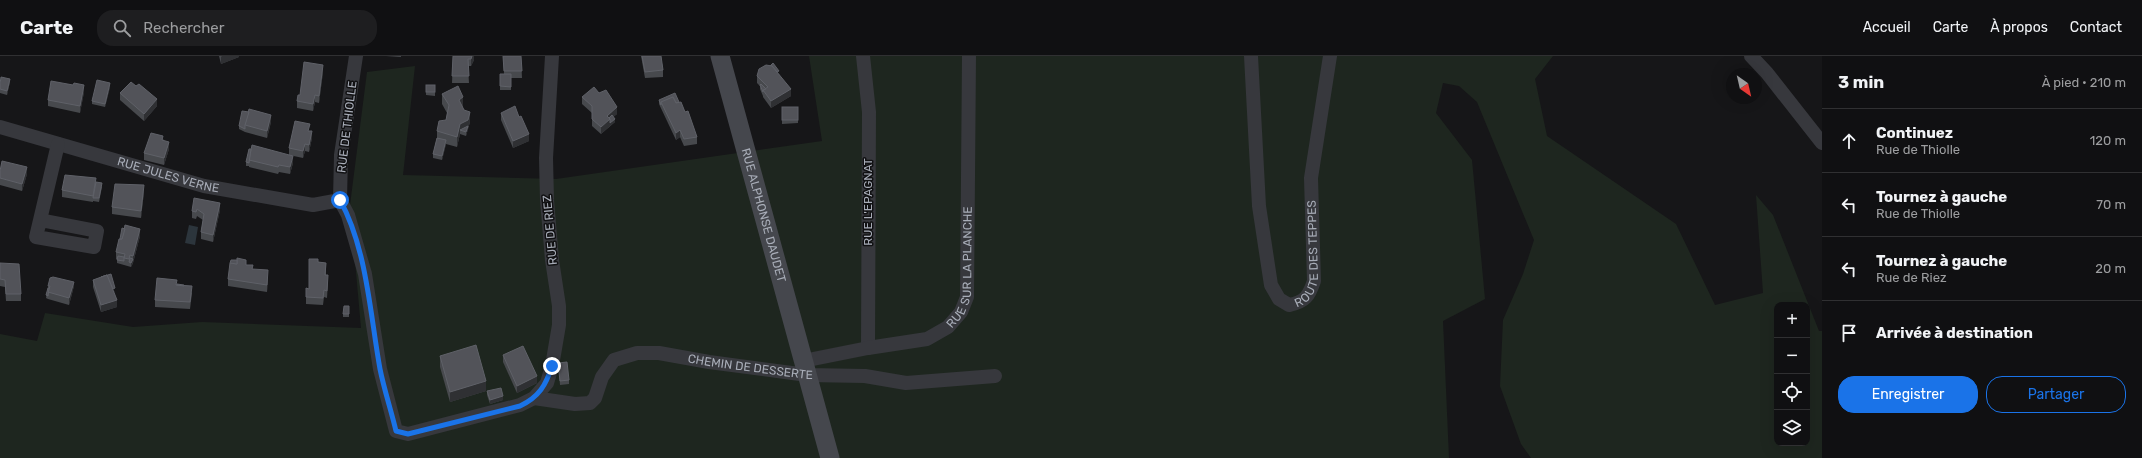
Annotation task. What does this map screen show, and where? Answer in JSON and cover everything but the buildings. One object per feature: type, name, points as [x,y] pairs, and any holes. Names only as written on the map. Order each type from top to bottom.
[{"type":"street","name":"RUE DE THIOLLE","points":[[356,56],[340,154],[340,200],[348,215],[365,274],[380,369],[396,431],[408,434],[520,406],[534,398]]},
{"type":"street","name":"RUE DE RIEZ","points":[[534,398],[547,383],[552,366],[559,325],[559,306],[552,260],[546,158],[552,56]]},
{"type":"street","name":"RUE ALPHONSE DAUDET","points":[[720,56],[830,458]]},
{"type":"street","name":"RUE L'EPAGNAT","points":[[863,56],[868,112],[868,348]]},
{"type":"street","name":"RUE SUR LA PLANCHE","points":[[805,368],[868,348],[927,339],[948,327],[960,312],[967,297],[968,56]]},
{"type":"street","name":"ROUTE DES TEPPES","points":[[1251,56],[1259,206],[1271,285],[1279,299],[1289,305],[1301,303],[1310,295],[1314,281],[1312,178],[1330,56]]},
{"type":"street","points":[[1751,56],[1767,73],[1822,143]]},
{"type":"street","name":"RUE JULES VERNE","points":[[0,127],[204,186],[313,205],[340,200]]},
{"type":"street","points":[[40,220],[58,144]]},
{"type":"street","name":"CHEMIN DE DESSERTE","points":[[534,398],[575,404],[590,403],[595,398],[602,378],[614,360],[637,353],[659,353],[709,362],[805,368],[906,383],[995,376]]},
{"type":"shaded area","points":[[809,56],[1553,56],[1535,79],[1547,136],[1676,224],[1715,305],[1763,293],[1756,195],[1773,215],[1808,302],[1774,302],[1774,446],[1810,446],[1810,308],[1819,331],[1822,331],[1822,458],[1531,458],[1521,444],[1500,386],[1503,320],[1523,274],[1534,240],[1477,102],[1459,86],[1443,83],[1436,113],[1472,160],[1485,299],[1443,321],[1449,458],[0,458],[0,334],[37,341],[45,313],[133,327],[202,322],[361,328],[350,205],[367,72],[415,66],[403,175],[556,179],[822,141]]},
{"type":"shaded area","points":[[189,225],[198,227],[195,245],[185,243]]},
{"type":"route","points":[[340,200],[348,215],[365,274],[371,304],[380,369],[396,431],[402,434],[408,434],[520,406],[534,398],[541,391],[547,383],[552,366]]}]
